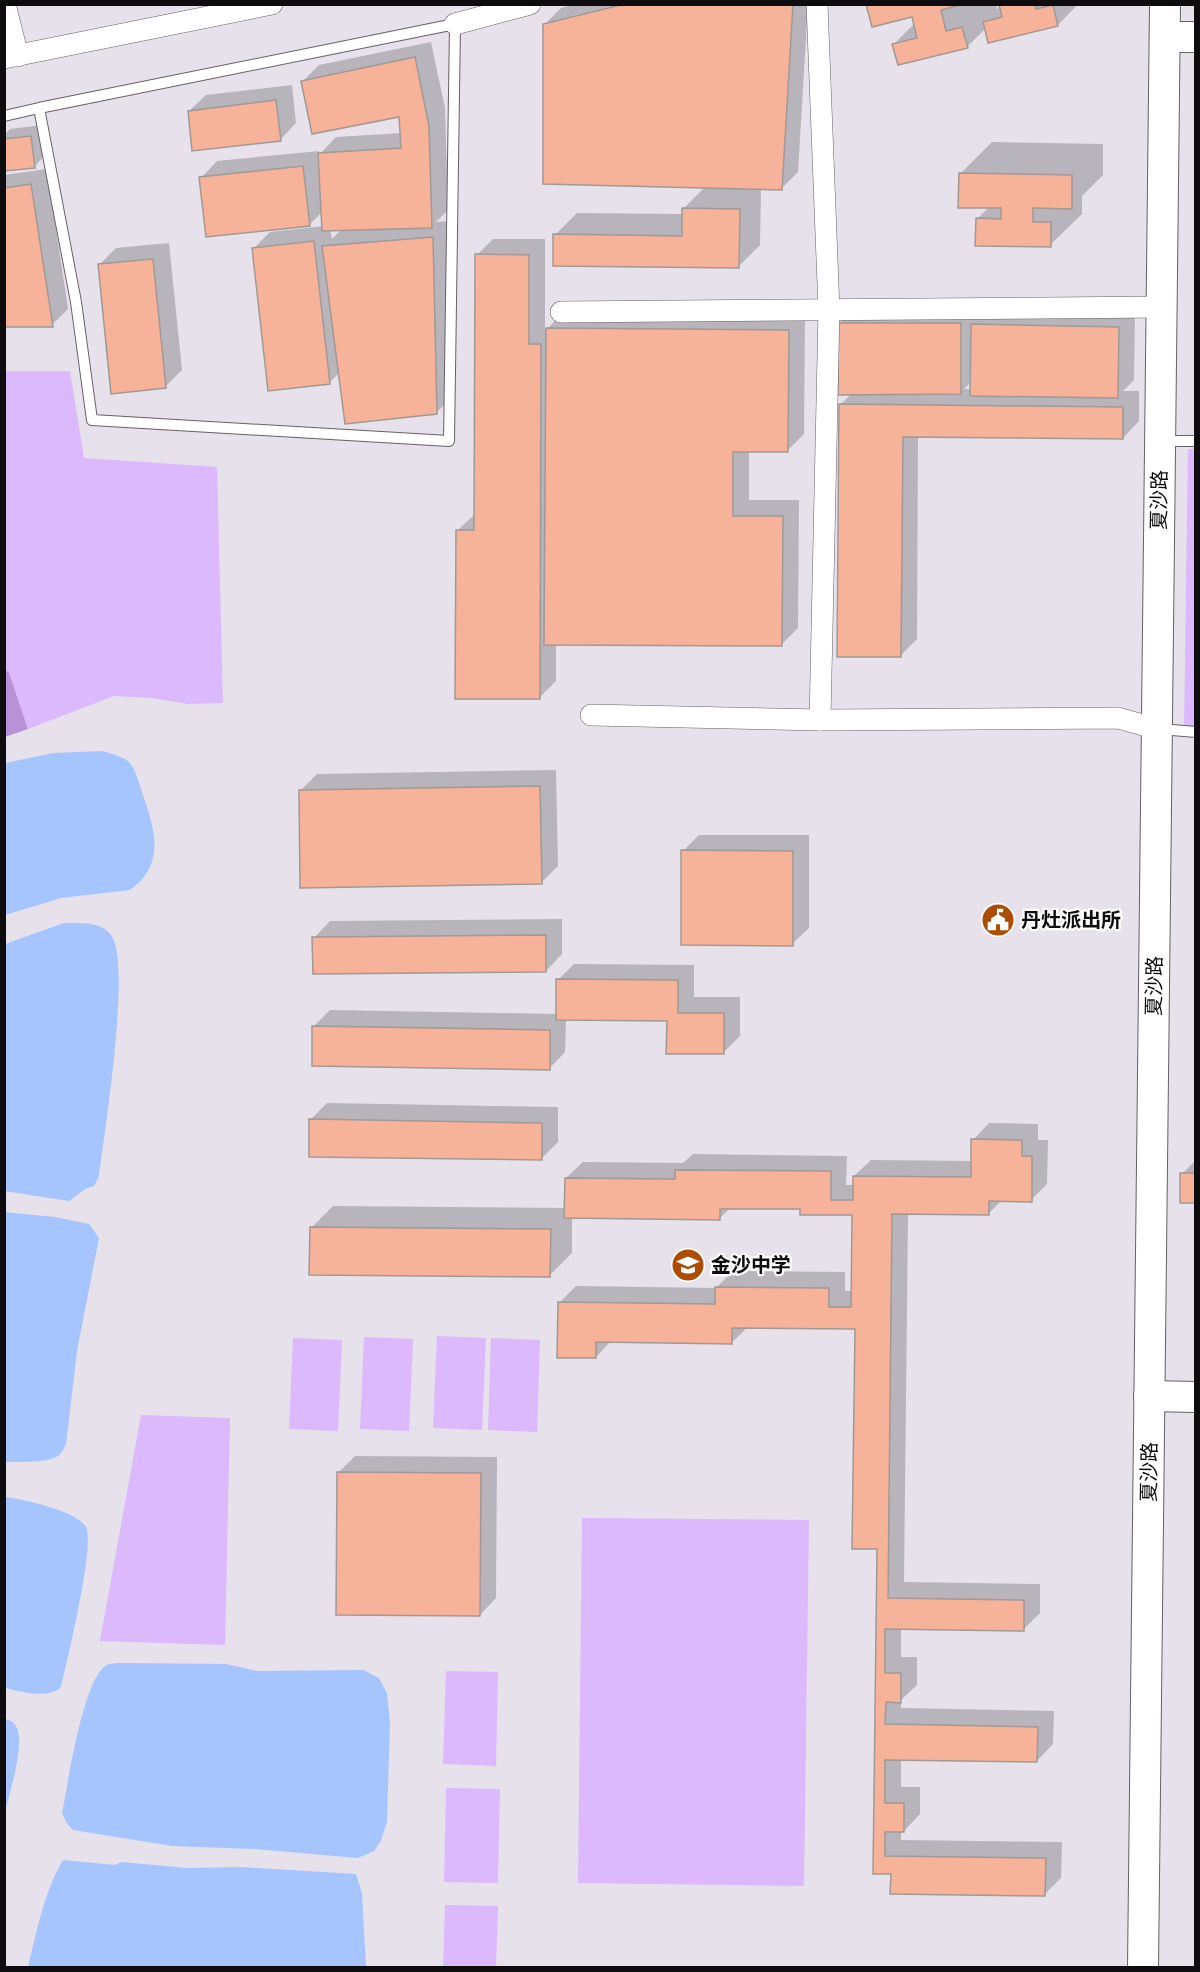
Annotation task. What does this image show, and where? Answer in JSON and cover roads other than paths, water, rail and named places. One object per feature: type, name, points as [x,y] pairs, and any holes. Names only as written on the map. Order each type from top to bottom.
[{"type":"street","points":[[5,4],[11,57],[272,4]]},
{"type":"street","points":[[455,24],[530,4]]},
{"type":"street","points":[[817,4],[829,310],[820,720]]},
{"type":"street","name":"夏沙路","points":[[1143,1968],[1165,4]]},
{"type":"street","points":[[1165,37],[1196,37]]},
{"type":"street","points":[[561,312],[1162,307]]},
{"type":"street","points":[[591,715],[820,720],[1118,718],[1157,729]]},
{"type":"street","points":[[1149,1396],[1196,1397]]},
{"type":"lane","points":[[4,116],[39,108],[455,24],[449,441],[92,420],[76,302],[39,108]]},
{"type":"lane","points":[[1160,441],[1196,441]]},
{"type":"lane","points":[[1157,729],[1196,732]]},
{"type":"water","points":[[103,751],[117,755],[131,765],[146,805],[154,844],[153,857],[142,880],[130,890],[61,898],[5,915],[5,763],[54,753]]},
{"type":"water","points":[[64,923],[96,925],[107,930],[117,952],[119,979],[115,1050],[99,1176],[94,1186],[85,1189],[69,1201],[4,1191],[5,944]]},
{"type":"water","points":[[4,1212],[55,1217],[89,1224],[99,1238],[77,1351],[66,1444],[58,1456],[47,1460],[5,1462]]},
{"type":"water","points":[[5,1497],[61,1511],[81,1521],[86,1527],[88,1538],[84,1579],[69,1654],[61,1687],[49,1693],[34,1694],[5,1688]]},
{"type":"water","points":[[125,1663],[226,1664],[257,1671],[363,1670],[379,1678],[387,1693],[390,1722],[387,1821],[381,1841],[374,1851],[358,1858],[253,1849],[172,1846],[73,1830],[62,1813],[84,1710],[98,1674],[107,1665]]},
{"type":"water","points":[[5,1719],[16,1726],[19,1744],[16,1768],[5,1813]]},
{"type":"water","points":[[63,1860],[115,1865],[121,1862],[188,1868],[240,1867],[356,1874],[362,1893],[366,1967],[28,1967],[46,1898]]},
{"type":"place","name":"丹灶派出所","points":[[998,920]]},
{"type":"place","name":"金沙中学","points":[[688,1265]]}]
